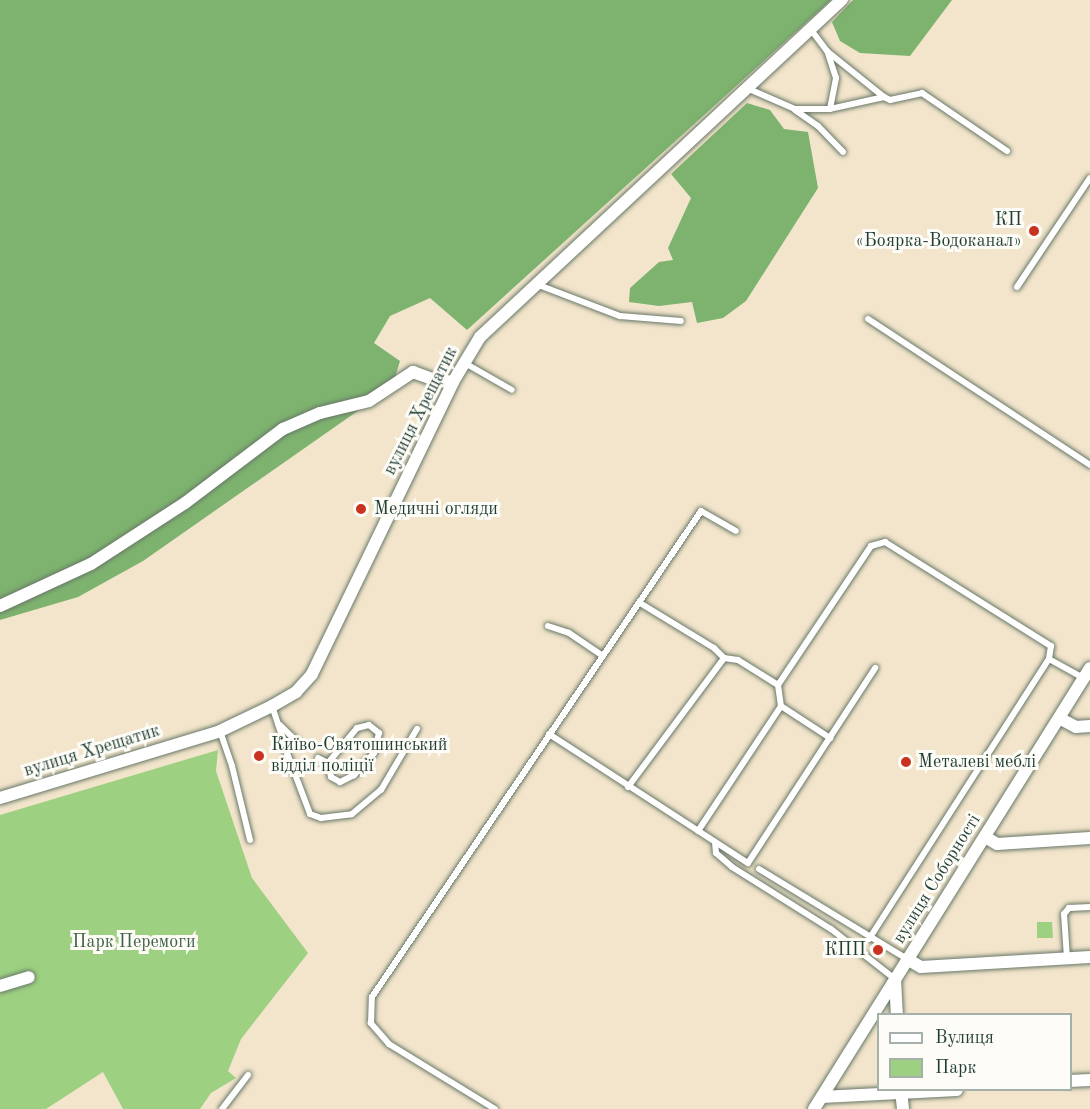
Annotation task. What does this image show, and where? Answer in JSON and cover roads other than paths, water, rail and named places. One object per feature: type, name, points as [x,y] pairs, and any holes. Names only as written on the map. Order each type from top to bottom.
[{"type":"street","name":"вулиця Хрещатик","points":[[0,798],[220,731],[296,692],[312,674],[453,382],[480,337],[812,31],[842,0]]},
{"type":"street","points":[[0,606],[91,564],[185,503],[283,429],[320,413],[369,401],[413,372],[432,379],[453,382]]},
{"type":"street","name":"вулиця Соборності","points":[[814,1109],[1087,673]]},
{"type":"street","points":[[1059,718],[1076,727],[1090,726]]},
{"type":"street","points":[[985,837],[997,844],[1090,838]]},
{"type":"street","points":[[907,960],[921,967],[1090,957]]},
{"type":"street","points":[[0,986],[29,977]]},
{"type":"street","points":[[895,979],[897,1013]]},
{"type":"street","points":[[1072,1081],[1090,1080]]},
{"type":"street","points":[[822,1097],[920,1091]]},
{"type":"street","points":[[902,1092],[903,1109]]},
{"type":"lane","points":[[812,31],[828,51],[884,97],[890,100],[922,93],[1007,151]]},
{"type":"lane","points":[[828,51],[836,78],[830,109]]},
{"type":"lane","points":[[749,89],[795,109],[818,126],[843,152]]},
{"type":"lane","points":[[795,109],[830,109],[884,97]]},
{"type":"lane","points":[[1017,287],[1090,178]]},
{"type":"lane","points":[[535,284],[620,316],[681,321]]},
{"type":"lane","points":[[868,319],[1090,465]]},
{"type":"lane","points":[[463,362],[512,390]]},
{"type":"lane","points":[[495,1109],[389,1044],[371,1023],[372,998],[701,511],[736,531]]},
{"type":"lane","points":[[698,831],[781,706],[778,686],[871,546],[885,542],[1051,646],[1049,659],[869,939]]},
{"type":"lane","points":[[640,603],[714,648],[724,658],[738,660],[778,686]]},
{"type":"lane","points":[[548,626],[569,633],[603,656]]},
{"type":"lane","points":[[628,787],[724,658]]},
{"type":"lane","points":[[1049,659],[1087,673]]},
{"type":"lane","points":[[549,734],[748,863],[874,668]]},
{"type":"lane","points":[[272,706],[285,745]]},
{"type":"lane","points":[[781,706],[830,738]]},
{"type":"lane","points":[[278,722],[297,742]]},
{"type":"lane","points":[[369,725],[379,733],[374,753],[354,775],[340,782],[331,777],[328,763],[357,728],[369,725]]},
{"type":"lane","points":[[287,753],[310,814],[321,818],[352,814],[381,790],[417,729]]},
{"type":"lane","points":[[220,731],[232,766],[250,840]]},
{"type":"lane","points":[[318,758],[328,763]]},
{"type":"lane","points":[[715,842],[716,853],[732,867],[831,929],[895,979]]},
{"type":"lane","points":[[759,869],[869,939],[907,960]]},
{"type":"lane","points":[[1067,958],[1064,914],[1068,908],[1090,907]]},
{"type":"lane","points":[[222,1109],[248,1075]]},
{"type":"place","name":"КП «Боярка-Водоканал»","points":[[1034,231]]},
{"type":"place","name":"Медичні огляди","points":[[361,509]]},
{"type":"place","name":"Київо-Святошинський відділ поліції","points":[[259,756]]},
{"type":"place","name":"Металеві меблі","points":[[906,762]]},
{"type":"place","name":"КПП","points":[[878,950]]},
{"type":"park label","name":"Парк Перемоги","points":[[134,942]]}]
